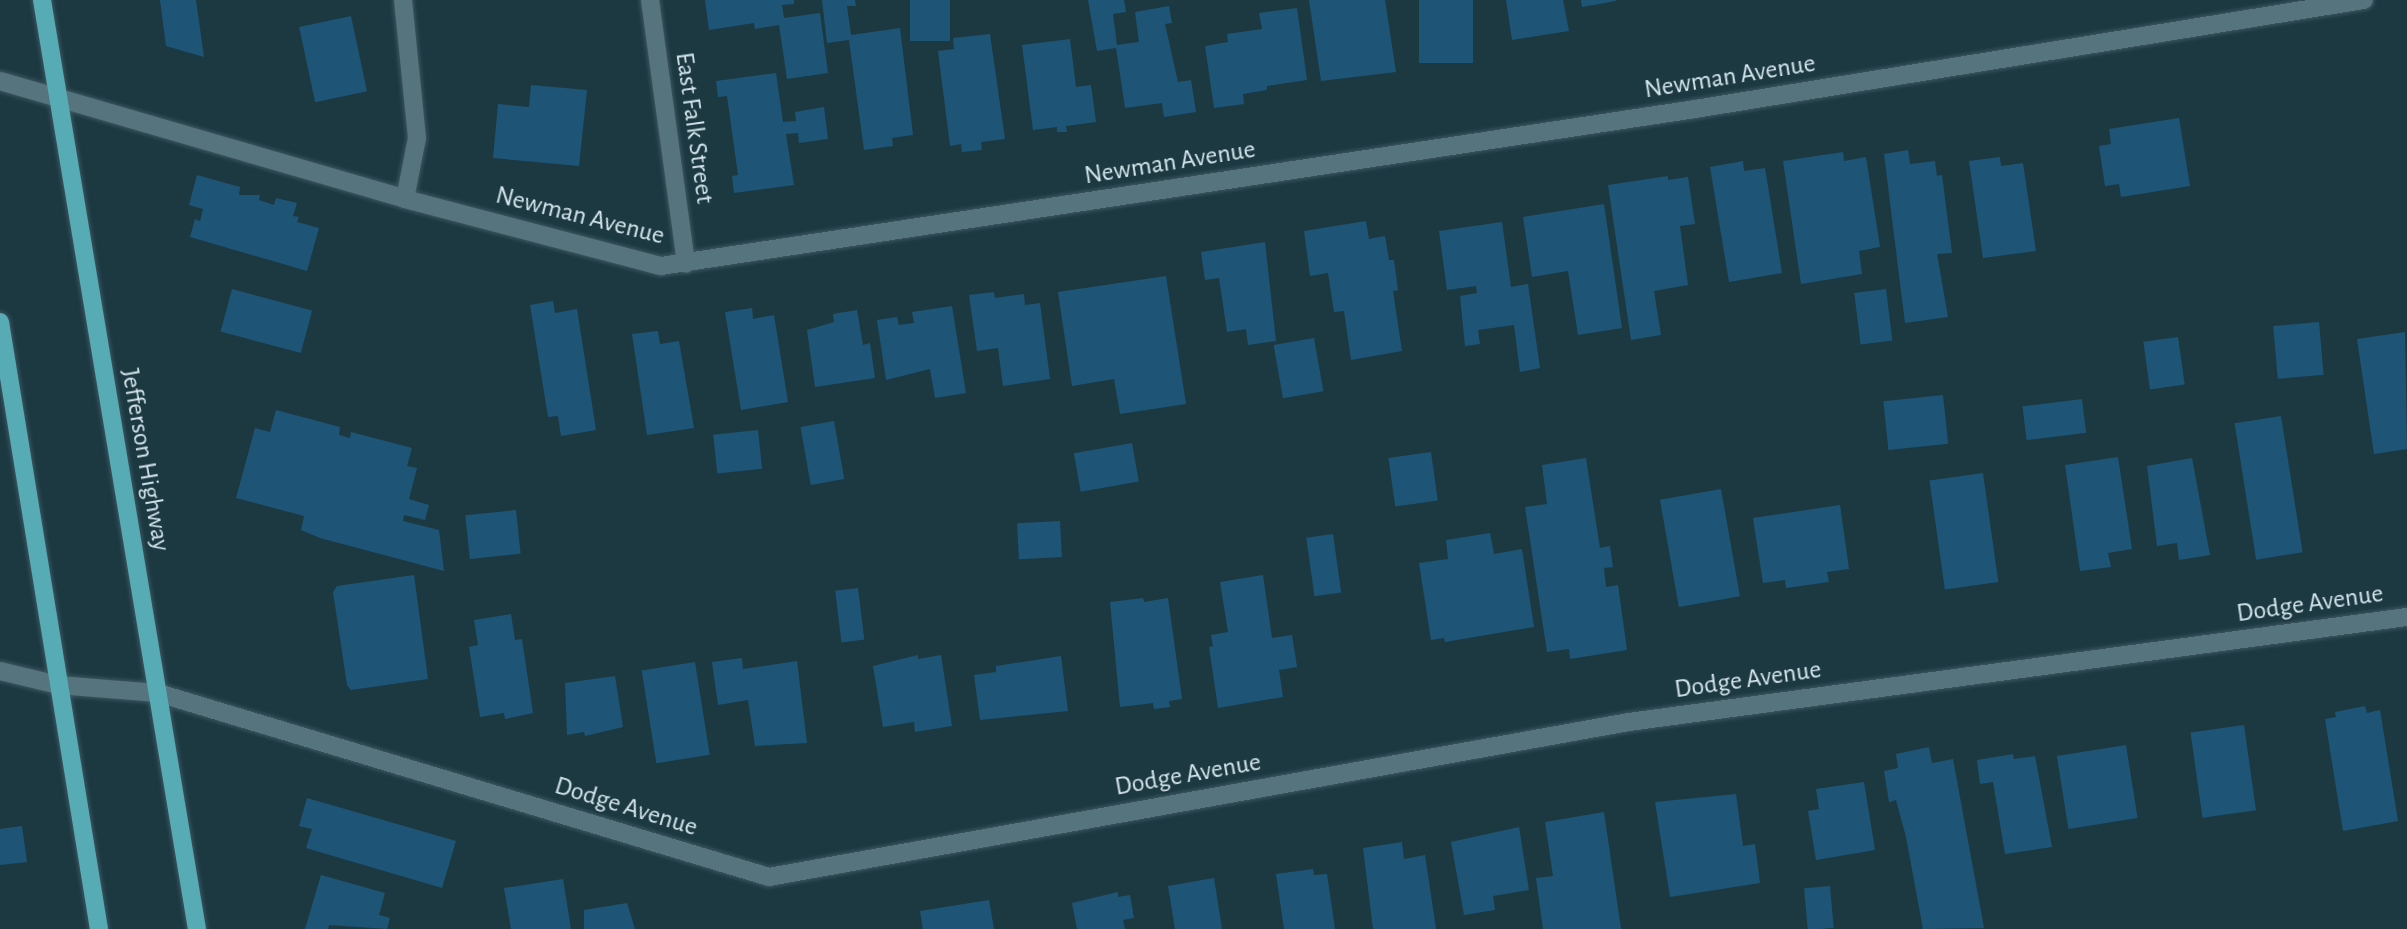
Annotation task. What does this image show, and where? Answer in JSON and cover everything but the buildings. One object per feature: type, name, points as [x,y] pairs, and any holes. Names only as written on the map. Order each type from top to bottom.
[{"type":"main road","name":"Jefferson Highway","points":[[42,0],[197,929]]},
{"type":"main road","points":[[0,322],[99,929]]},
{"type":"street","points":[[403,0],[417,138],[405,199]]},
{"type":"street","name":"East Falk Street","points":[[650,0],[686,264]]},
{"type":"street","name":"Newman Avenue","points":[[0,81],[405,199],[661,267],[1702,108],[2364,0]]},
{"type":"street","name":"Dodge Avenue","points":[[0,671],[58,685],[158,693],[769,877],[1629,722],[2407,617]]}]
